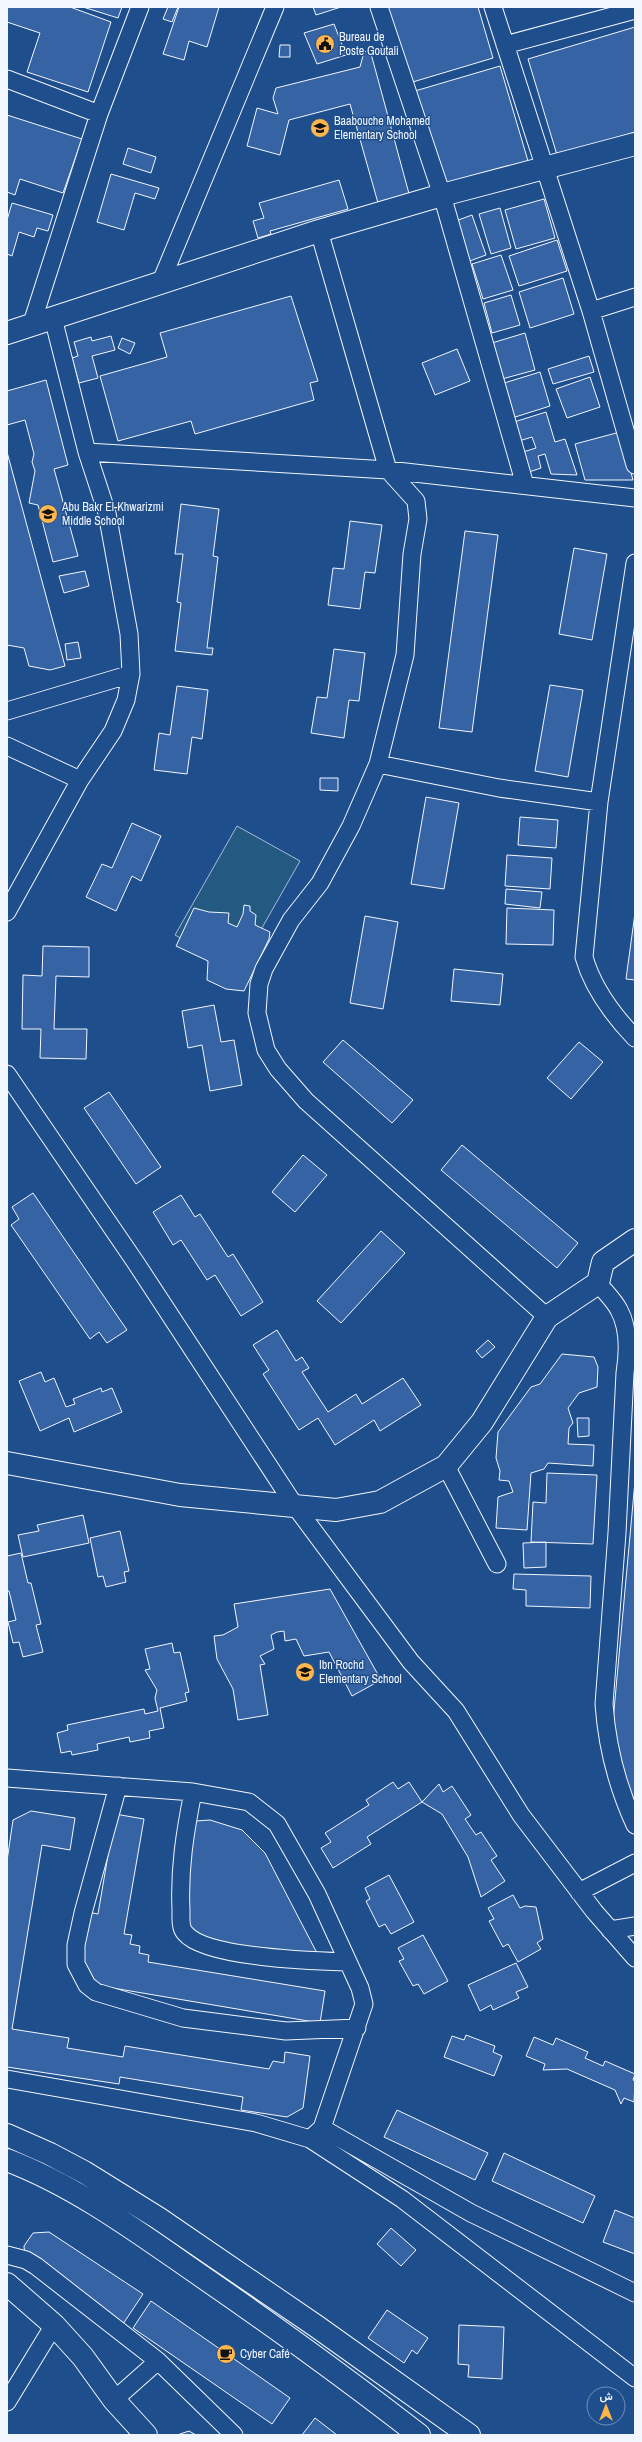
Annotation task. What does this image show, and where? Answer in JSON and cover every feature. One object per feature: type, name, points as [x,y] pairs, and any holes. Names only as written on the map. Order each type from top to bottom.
[{"type":"street","points":[[32,324],[99,114],[140,7]]},
{"type":"street","points":[[160,284],[275,7]]},
{"type":"street","points":[[379,7],[442,195],[525,485]]},
{"type":"street","points":[[493,7],[543,168],[591,311],[635,465]]},
{"type":"street","points":[[505,45],[624,11]]},
{"type":"street","points":[[7,79],[99,114]]},
{"type":"street","points":[[7,333],[319,231],[442,195],[635,144]]},
{"type":"street","points":[[319,231],[388,470],[416,501],[418,519],[412,554],[405,655],[378,764],[357,814],[327,870],[291,920],[264,969],[259,984],[257,1007],[266,1050],[278,1069],[306,1101],[547,1317]]},
{"type":"street","points":[[591,311],[635,297]]},
{"type":"street","points":[[7,912],[80,780],[113,731],[126,700],[130,674],[130,634],[107,513],[87,452],[53,318]]},
{"type":"street","points":[[87,452],[388,470],[635,498]]},
{"type":"street","points":[[635,563],[599,802],[584,957],[588,972],[610,1011],[635,1038]]},
{"type":"street","points":[[7,711],[130,674]]},
{"type":"street","points":[[7,746],[80,780]]},
{"type":"street","points":[[378,764],[499,788],[599,802]]},
{"type":"street","points":[[7,1074],[136,1263],[295,1506],[411,1662],[456,1711],[521,1815],[579,1892],[635,1958]]},
{"type":"street","points":[[7,1463],[180,1495],[336,1510],[380,1502],[446,1466],[482,1422],[547,1317],[598,1283],[604,1262],[635,1240]]},
{"type":"street","points":[[598,1283],[619,1310],[625,1328],[630,1374],[604,1704],[606,1731],[616,1778],[635,1825]]},
{"type":"street","points":[[446,1466],[497,1564]]},
{"type":"street","points":[[7,1778],[192,1792],[249,1802],[277,1824],[317,1894],[360,1988],[364,2004],[322,2128],[310,2139]]},
{"type":"street","points":[[118,1786],[83,1913],[76,1945],[76,1964],[86,1985],[96,1992],[183,2018],[286,2032],[357,2028]]},
{"type":"street","points":[[192,1792],[182,1852],[180,1878],[182,1923],[184,1933],[193,1939],[226,1952],[287,1959],[348,1962]]},
{"type":"street","points":[[579,1892],[635,1863]]},
{"type":"street","points":[[610,1930],[635,1926]]},
{"type":"street","points":[[7,2079],[256,2122],[310,2139],[402,2199],[635,2378]]},
{"type":"street","points":[[322,2128],[471,2213],[635,2293]]},
{"type":"street","points":[[7,2135],[50,2154],[84,2172],[158,2218],[316,2326],[469,2435]]},
{"type":"street","points":[[7,2160],[94,2204],[138,2233],[346,2378],[419,2435]]},
{"type":"street","points":[[7,2255],[26,2260],[36,2266],[158,2362],[234,2435]]},
{"type":"street","points":[[7,2284],[54,2325],[83,2357],[114,2400],[146,2435]]},
{"type":"street","points":[[7,2402],[54,2325]]},
{"type":"street","points":[[114,2400],[158,2362]]},
{"type":"shaded area","points":[[237,826],[300,861],[238,970],[175,935]]},
{"type":"building","points":[[7,7],[70,7],[111,22],[88,92],[27,72],[40,33],[7,22]]},
{"type":"building","points":[[83,7],[122,7],[118,18]]},
{"type":"building","points":[[168,7],[178,7],[172,22],[163,19]]},
{"type":"building","points":[[179,7],[219,7],[207,47],[189,41],[184,60],[163,54]]},
{"type":"building","points":[[313,7],[341,7],[316,15]]},
{"type":"building","points":[[382,7],[478,7],[493,58],[406,84]]},
{"type":"building","name":"Bureau de Poste Goutali","points":[[334,24],[346,55],[317,64],[304,33]]},
{"type":"building","points":[[635,27],[635,132],[557,155],[528,59]]},
{"type":"building","points":[[280,45],[290,45],[290,57],[279,57]]},
{"type":"building","points":[[370,50],[411,201],[380,210],[350,104],[289,120],[280,155],[247,146],[257,108],[278,114],[273,98],[276,88],[360,67],[364,52]]},
{"type":"building","points":[[500,66],[528,161],[444,186],[415,91]]},
{"type":"building","points":[[7,115],[82,139],[63,193],[20,179],[15,195],[7,192]]},
{"type":"building","points":[[128,148],[156,157],[151,173],[123,164]]},
{"type":"building","points":[[111,174],[159,188],[155,199],[135,193],[124,230],[97,222]]},
{"type":"building","points":[[339,180],[348,209],[270,231],[271,234],[258,238],[253,221],[264,218],[259,203]]},
{"type":"building","points":[[544,199],[555,238],[516,249],[505,210]]},
{"type":"building","points":[[12,203],[53,215],[48,231],[37,228],[34,237],[19,232],[12,256],[7,254],[7,220]]},
{"type":"building","points":[[500,208],[511,248],[491,254],[479,214]]},
{"type":"building","points":[[472,215],[486,255],[467,262],[453,222]]},
{"type":"building","points":[[557,240],[567,271],[519,286],[509,256]]},
{"type":"building","points":[[501,255],[513,290],[483,299],[472,264]]},
{"type":"building","points":[[563,278],[574,314],[530,328],[519,292]]},
{"type":"building","points":[[511,295],[520,325],[492,333],[484,303]]},
{"type":"building","points":[[291,296],[318,381],[310,383],[314,400],[195,434],[191,421],[118,441],[100,376],[167,357],[160,333]]},
{"type":"building","points":[[525,333],[535,370],[502,379],[492,343]]},
{"type":"building","points":[[111,336],[115,350],[92,356],[98,378],[79,383],[72,358],[78,356],[74,342],[91,337],[92,341]]},
{"type":"building","points":[[122,338],[135,343],[130,354],[118,348]]},
{"type":"building","points":[[457,349],[470,381],[435,395],[422,363]]},
{"type":"building","points":[[589,356],[594,372],[553,384],[548,369]]},
{"type":"building","points":[[540,372],[550,406],[512,418],[501,384]]},
{"type":"building","points":[[590,377],[600,407],[567,418],[556,389]]},
{"type":"building","points":[[46,380],[68,465],[54,469],[78,556],[53,562],[38,505],[29,503],[35,471],[32,462],[34,454],[25,420],[7,425],[7,391]]},
{"type":"building","points":[[546,412],[555,442],[565,439],[577,475],[551,474],[545,454],[538,456],[541,468],[529,472],[523,452],[536,448],[532,437],[519,441],[514,422]]},
{"type":"building","points":[[620,432],[633,480],[585,480],[575,444]]},
{"type":"building","points":[[7,452],[65,666],[50,670],[29,666],[24,648],[7,645]]},
{"type":"building","points":[[181,504],[219,509],[213,556],[218,557],[207,648],[213,648],[212,655],[175,651],[181,603],[177,602],[183,554],[175,554]]},
{"type":"building","points":[[350,521],[382,525],[375,573],[365,572],[360,609],[328,605],[333,568],[344,569]]},
{"type":"building","points":[[465,531],[498,535],[472,732],[439,728]]},
{"type":"building","points":[[574,548],[607,554],[592,640],[559,634]]},
{"type":"building","points":[[85,571],[89,586],[64,593],[59,576]]},
{"type":"building","points":[[78,642],[81,658],[67,660],[65,644]]},
{"type":"building","points":[[334,649],[365,653],[359,701],[349,700],[344,738],[311,733],[317,697],[327,698]]},
{"type":"building","points":[[550,685],[583,690],[568,777],[535,771]]},
{"type":"building","points":[[177,686],[208,690],[202,739],[192,737],[187,774],[154,770],[159,733],[170,735]]},
{"type":"building","points":[[320,778],[338,778],[338,791],[320,790]]},
{"type":"building","points":[[426,797],[459,803],[444,889],[411,884]]},
{"type":"building","points":[[520,817],[558,820],[556,848],[518,845]]},
{"type":"building","points":[[132,823],[161,836],[141,881],[132,876],[116,911],[86,897],[102,864],[112,868]]},
{"type":"building","points":[[507,855],[552,858],[550,889],[505,886]]},
{"type":"building","points":[[506,889],[542,892],[540,908],[505,904]]},
{"type":"building","points":[[244,905],[250,906],[250,911],[256,915],[255,925],[270,932],[269,939],[244,991],[226,989],[207,980],[208,961],[176,946],[194,908],[209,912],[229,913],[228,923],[237,927],[243,914]]},
{"type":"building","points":[[507,908],[554,910],[553,945],[506,944]]},
{"type":"building","points":[[635,913],[635,980],[626,979]]},
{"type":"building","points":[[365,916],[398,922],[383,1009],[350,1003]]},
{"type":"building","points":[[43,946],[89,947],[89,977],[56,976],[54,1029],[87,1029],[86,1059],[40,1058],[41,1029],[22,1029],[23,975],[42,976]]},
{"type":"building","points":[[454,969],[503,974],[500,1005],[451,1001]]},
{"type":"building","points":[[214,1005],[221,1042],[234,1040],[242,1085],[210,1091],[202,1045],[188,1048],[182,1011]]},
{"type":"building","points":[[343,1040],[413,1100],[392,1123],[323,1062]]},
{"type":"building","points":[[579,1042],[603,1062],[571,1099],[547,1078]]},
{"type":"building","points":[[109,1092],[161,1167],[136,1184],[84,1108]]},
{"type":"building","points":[[462,1145],[578,1243],[557,1268],[441,1170]]},
{"type":"building","points":[[303,1155],[327,1175],[295,1212],[272,1192]]},
{"type":"building","points":[[33,1193],[127,1330],[107,1343],[99,1332],[90,1339],[11,1225],[19,1219],[12,1207]]},
{"type":"building","points":[[181,1195],[195,1217],[200,1214],[228,1257],[233,1254],[263,1302],[241,1316],[215,1275],[207,1280],[181,1240],[173,1245],[153,1212]]},
{"type":"building","points":[[381,1231],[405,1253],[341,1323],[317,1301]]},
{"type":"building","points":[[277,1330],[296,1361],[302,1357],[309,1368],[302,1372],[328,1412],[356,1394],[362,1404],[403,1378],[421,1405],[380,1431],[374,1420],[335,1445],[318,1418],[299,1430],[263,1374],[269,1370],[253,1345]]},
{"type":"building","points":[[488,1340],[495,1347],[482,1358],[476,1351]]},
{"type":"building","points":[[562,1354],[594,1357],[598,1367],[597,1387],[579,1393],[568,1408],[573,1423],[569,1428],[568,1444],[594,1445],[593,1466],[548,1463],[544,1469],[531,1473],[527,1530],[496,1528],[498,1497],[513,1492],[509,1481],[499,1480],[500,1471],[496,1458],[498,1432],[531,1387],[540,1384]]},
{"type":"building","points":[[41,1372],[45,1382],[54,1378],[66,1407],[75,1404],[73,1399],[101,1388],[102,1392],[112,1388],[122,1412],[74,1432],[69,1418],[40,1431],[19,1381]]},
{"type":"building","points":[[577,1418],[589,1418],[589,1436],[578,1437]]},
{"type":"building","points":[[547,1473],[597,1475],[593,1544],[531,1542],[533,1502],[546,1503]]},
{"type":"building","points":[[635,1481],[635,1808],[611,1743]]},
{"type":"building","points":[[83,1515],[89,1543],[23,1557],[18,1535],[39,1531],[37,1525]]},
{"type":"building","points":[[120,1531],[129,1571],[124,1572],[126,1582],[106,1587],[103,1576],[98,1577],[90,1538]]},
{"type":"building","points":[[546,1542],[546,1567],[524,1568],[523,1543]]},
{"type":"building","points":[[21,1553],[28,1583],[31,1583],[41,1624],[36,1625],[43,1652],[23,1657],[19,1642],[13,1643],[8,1622],[16,1620],[9,1591],[7,1591],[7,1556]]},
{"type":"building","points":[[514,1574],[591,1576],[590,1608],[526,1606],[526,1590],[513,1589]]},
{"type":"building","points":[[330,1589],[381,1680],[352,1696],[329,1652],[304,1656],[296,1639],[285,1641],[284,1631],[277,1632],[271,1635],[274,1649],[260,1656],[265,1664],[260,1665],[268,1715],[238,1720],[233,1689],[217,1659],[214,1636],[223,1635],[238,1627],[234,1604]]},
{"type":"building","points":[[172,1643],[174,1653],[180,1652],[189,1692],[185,1693],[187,1701],[160,1708],[164,1728],[149,1731],[150,1738],[130,1742],[129,1737],[97,1744],[98,1750],[72,1755],[71,1751],[61,1753],[57,1733],[68,1730],[67,1725],[144,1709],[145,1714],[158,1711],[155,1698],[157,1690],[145,1670],[150,1669],[145,1649]]},
{"type":"building","points":[[393,1782],[398,1789],[409,1782],[422,1802],[367,1837],[371,1844],[333,1868],[321,1848],[331,1842],[325,1833],[369,1805],[366,1800]]},
{"type":"building","points":[[439,1784],[443,1792],[452,1786],[471,1815],[465,1819],[476,1835],[481,1832],[497,1856],[491,1860],[505,1881],[481,1897],[468,1857],[442,1814],[422,1802]]},
{"type":"building","points":[[31,1811],[75,1818],[70,1850],[42,1845],[12,2029],[69,2038],[67,2048],[123,2057],[125,2046],[269,2069],[273,2061],[284,2063],[285,2052],[310,2056],[303,2108],[287,2117],[241,2110],[243,2097],[120,2077],[119,2084],[7,2067],[7,1861],[13,1820]]},
{"type":"building","points":[[115,1814],[144,1819],[124,1934],[132,1935],[130,1944],[140,1946],[139,1953],[149,1955],[148,1962],[325,1991],[320,2023],[95,1985],[80,1960],[88,1912],[98,1914]]},
{"type":"building","points":[[210,1820],[242,1830],[265,1853],[318,1955],[211,1944],[188,1931],[186,1865],[196,1821]]},
{"type":"building","points":[[389,1875],[414,1922],[391,1934],[385,1924],[379,1927],[366,1901],[370,1899],[365,1888]]},
{"type":"building","points":[[513,1895],[520,1908],[525,1906],[536,1907],[543,1939],[537,1943],[541,1949],[518,1962],[508,1944],[503,1947],[489,1921],[494,1919],[488,1908]]},
{"type":"building","points":[[423,1935],[448,1981],[424,1994],[418,1984],[413,1986],[399,1961],[404,1959],[398,1948]]},
{"type":"building","points":[[516,1963],[528,1987],[516,1992],[519,1998],[493,2010],[491,2005],[480,2011],[468,1985]]},
{"type":"building","points":[[466,2035],[495,2046],[493,2052],[502,2056],[494,2076],[444,2057],[452,2036],[464,2040]]},
{"type":"building","points":[[534,2037],[553,2045],[556,2038],[588,2052],[585,2058],[603,2066],[605,2061],[635,2074],[633,2080],[635,2081],[634,2102],[624,2098],[621,2104],[615,2090],[567,2069],[543,2070],[545,2064],[526,2056]]},
{"type":"building","points":[[397,2110],[488,2153],[475,2180],[384,2137]]},
{"type":"building","points":[[504,2153],[595,2196],[583,2223],[492,2181]]},
{"type":"building","points":[[615,2210],[635,2218],[635,2254],[603,2242]]},
{"type":"building","points":[[391,2228],[416,2250],[401,2266],[377,2244]]},
{"type":"building","points":[[49,2232],[143,2294],[123,2324],[25,2258],[24,2246],[33,2233]]},
{"type":"building","points":[[151,2301],[290,2398],[272,2424],[133,2328]]},
{"type":"building","points":[[387,2310],[428,2338],[417,2354],[412,2350],[404,2363],[368,2338]]},
{"type":"building","points":[[459,2325],[504,2327],[502,2379],[468,2377],[469,2365],[458,2364]]},
{"type":"building","points":[[315,2418],[337,2435],[302,2435]]},
{"type":"building","points":[[189,2431],[196,2435],[178,2435],[180,2434]]},
{"type":"place","name":"Bureau de Poste Goutali","points":[[325,44]]},
{"type":"place","name":"Baabouche Mohamed Elementary School","points":[[320,128]]},
{"type":"place","name":"Abu Bakr El-Khwarizmi Middle School","points":[[48,514]]},
{"type":"place","name":"Ibn Rochd Elementary School","points":[[305,1672]]},
{"type":"place","name":"Cyber Café","points":[[226,2354]]}]
